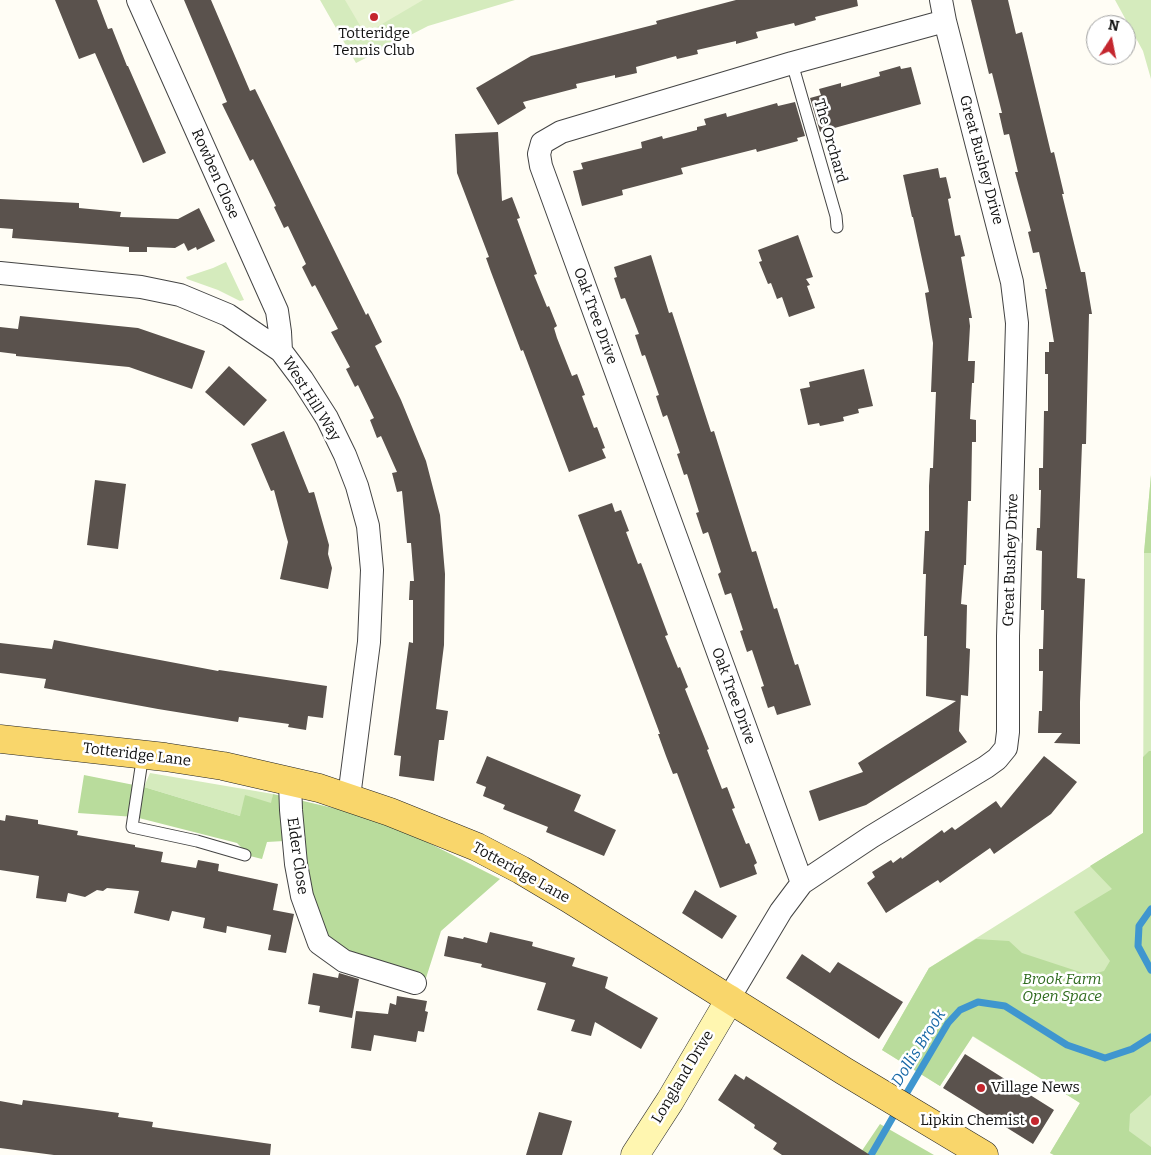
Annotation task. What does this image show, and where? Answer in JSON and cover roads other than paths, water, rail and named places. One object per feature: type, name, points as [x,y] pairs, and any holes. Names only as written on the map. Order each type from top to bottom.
[{"type":"main road","name":"Totteridge Lane","points":[[0,740],[143,754],[222,766],[319,788],[349,797],[477,847],[521,870],[881,1094],[984,1155]]},
{"type":"street","name":"Rowben Close","points":[[138,0],[277,312],[281,351]]},
{"type":"street","name":"Oak Tree Drive","points":[[802,883],[540,166],[539,154],[542,143],[561,132],[792,63],[943,10]]},
{"type":"street","name":"Great Bushey Drive","points":[[729,999],[781,911],[802,883],[871,837],[986,767],[998,759],[1006,748],[1008,732],[1008,636],[1017,323],[1012,282],[943,10]]},
{"type":"street","name":"West Hill Way","points":[[0,274],[141,287],[180,295],[228,315],[281,351],[302,379],[326,418],[345,455],[357,486],[368,526],[372,570],[369,642],[349,797]]},
{"type":"street","name":"Elder Close","points":[[290,782],[296,864],[300,888],[319,943],[344,961],[415,983]]},
{"type":"street","name":"Longland Drive","points":[[635,1155],[670,1101],[729,999]]},
{"type":"lane","name":"The Orchard","points":[[792,63],[836,216],[837,227]]},
{"type":"lane","points":[[143,754],[132,827],[197,841],[245,856]]},
{"type":"waterway","name":"Dollis Brook","points":[[1151,909],[1139,926],[1138,946],[1151,970]]},
{"type":"waterway","name":"Dollis Brook","points":[[902,1101],[948,1023],[960,1010],[978,1002],[1005,1006],[1067,1045],[1105,1058],[1132,1049],[1151,1037]]},
{"type":"waterway","name":"Dollis Brook","points":[[871,1155],[897,1110]]},
{"type":"place","name":"Totteridge Tennis Club","points":[[374,17]]},
{"type":"place","name":"Village News","points":[[981,1088]]},
{"type":"place","name":"Lipkin Chemist","points":[[1035,1121]]},
{"type":"park label","name":"Brook Farm Open Space","points":[[1062,988]]}]
